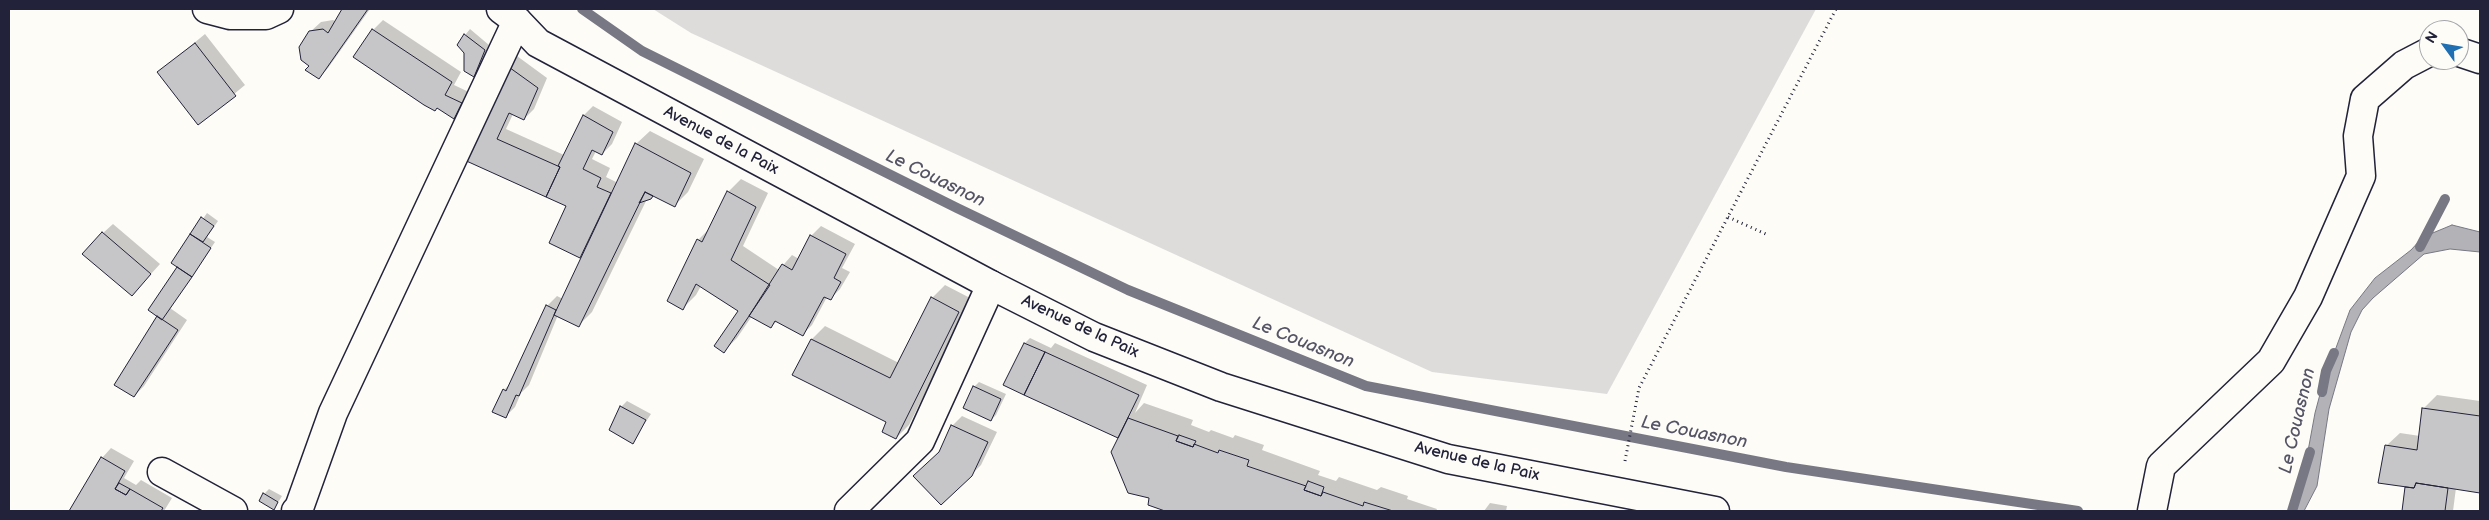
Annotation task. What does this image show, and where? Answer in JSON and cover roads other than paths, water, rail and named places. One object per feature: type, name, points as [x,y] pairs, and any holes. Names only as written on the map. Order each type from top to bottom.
[{"type":"main road","points":[[207,9],[230,15],[266,15],[279,9]]},
{"type":"main road","points":[[296,511],[300,508],[333,412],[509,15]]},
{"type":"main road","name":"Avenue de la Paix","points":[[509,15],[538,43],[991,286],[1094,337],[1221,387],[1448,459],[1715,511]]},
{"type":"main road","points":[[2152,511],[2161,466],[2271,361],[2308,297],[2361,176],[2358,136],[2365,100],[2404,65],[2419,57]]},
{"type":"main road","points":[[849,511],[920,441],[991,286]]},
{"type":"main road","points":[[162,472],[233,511]]},
{"type":"waterway","name":"Le Couasnon","points":[[582,9],[642,51],[957,208],[1128,290],[1366,386],[1786,467],[2078,511]]},
{"type":"waterway","name":"Le Couasnon","points":[[2420,247],[2445,199]]},
{"type":"waterway","name":"Le Couasnon","points":[[2322,392],[2326,371],[2334,353]]},
{"type":"waterway","name":"Le Couasnon","points":[[2292,511],[2310,452]]}]
